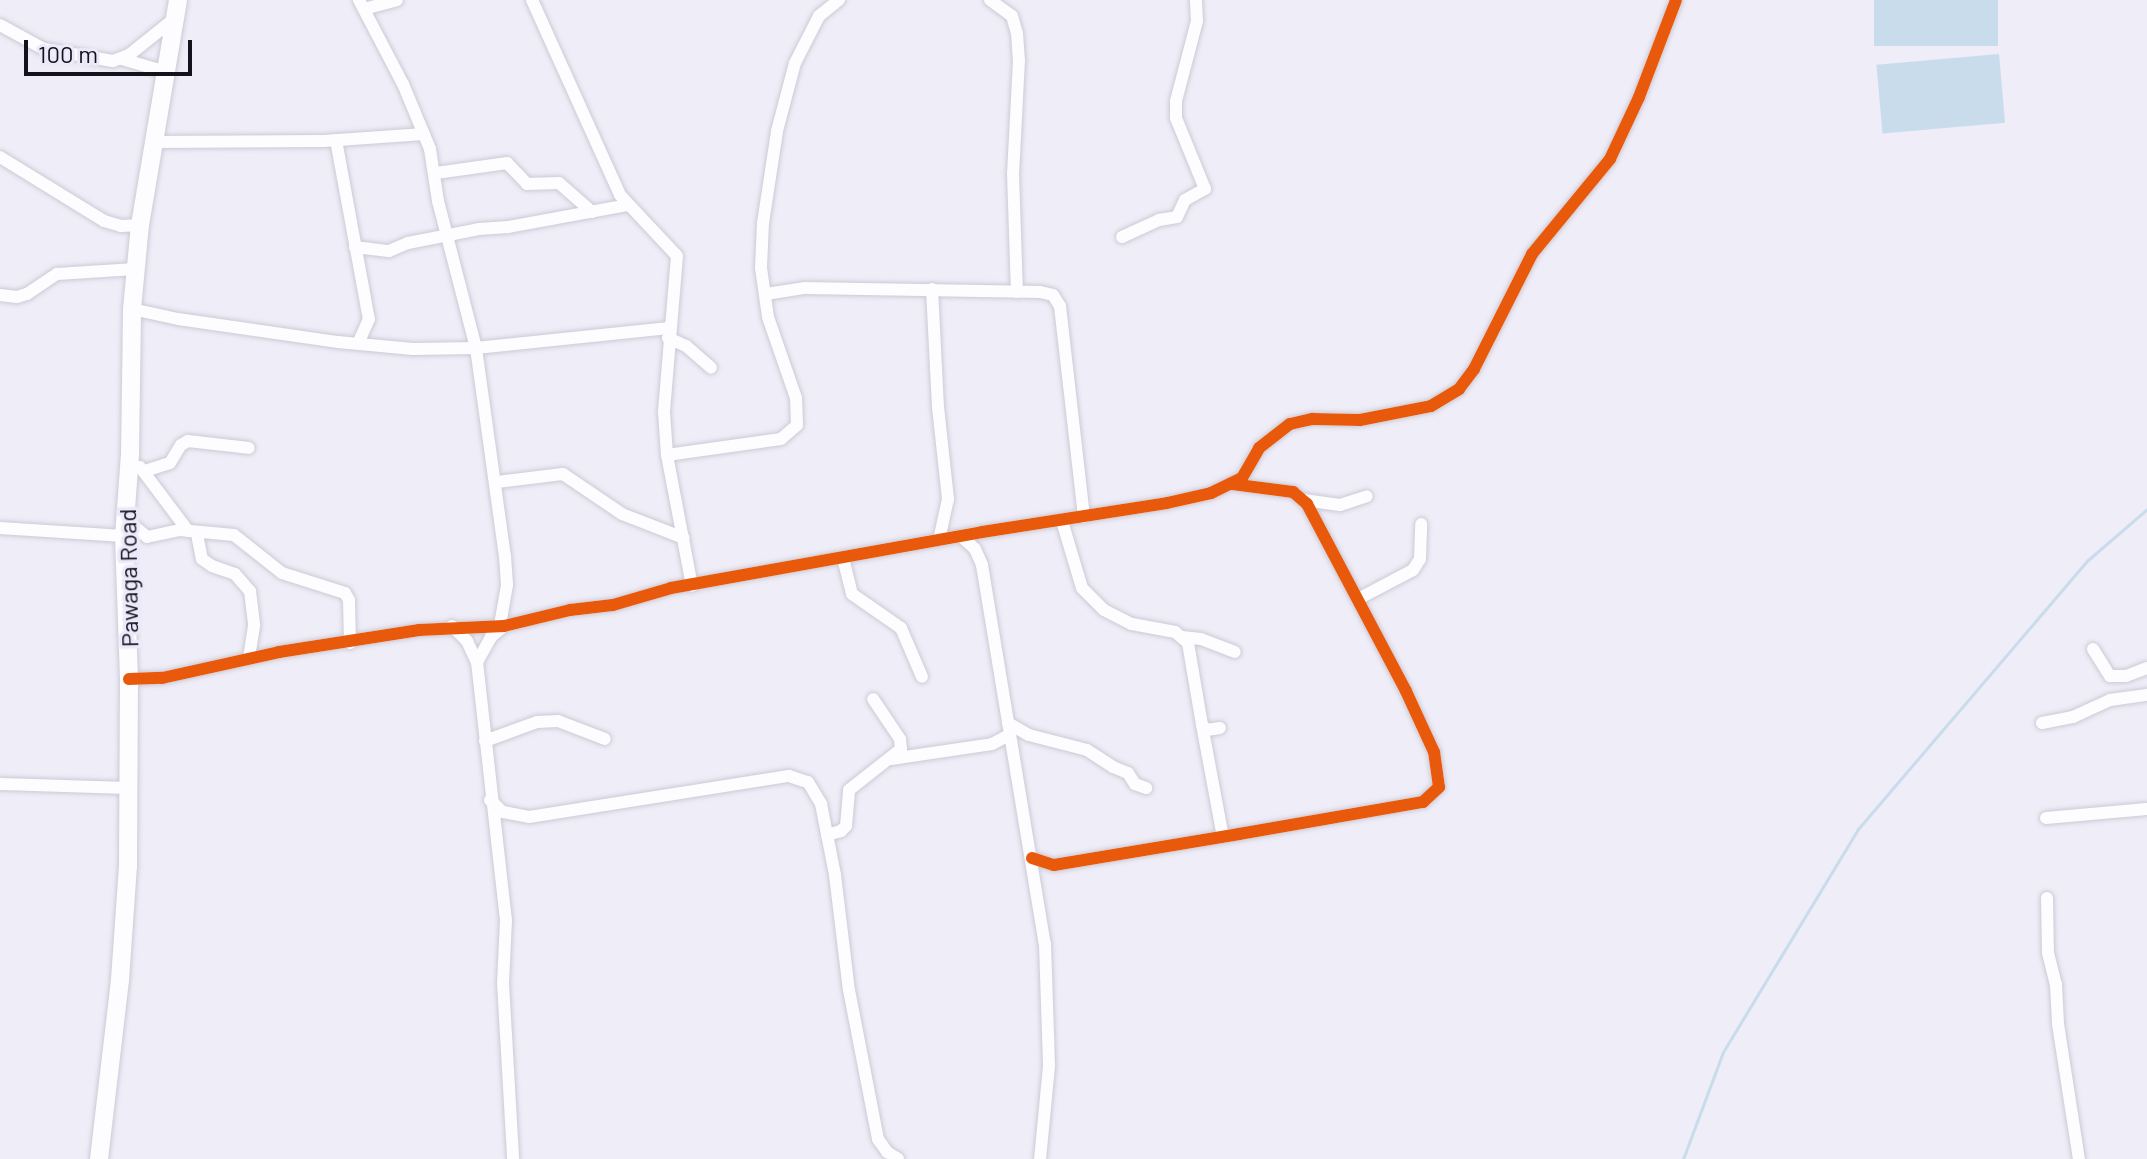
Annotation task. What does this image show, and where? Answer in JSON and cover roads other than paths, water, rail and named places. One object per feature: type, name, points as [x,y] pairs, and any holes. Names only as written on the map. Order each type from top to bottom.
[{"type":"main road","name":"Pawaga Road","points":[[99,1159],[126,928],[129,679],[125,527],[130,455],[132,309],[140,225],[178,0]]},
{"type":"street","points":[[397,0],[362,4],[403,84],[436,173],[438,201],[450,236],[476,348],[497,482],[507,577],[502,626],[491,637],[477,662]]},
{"type":"street","points":[[532,0],[628,205],[677,256],[668,333],[664,412],[667,455],[692,586]]},
{"type":"street","points":[[815,0],[827,8]]},
{"type":"street","points":[[667,455],[781,439],[797,425],[796,398],[768,317],[761,268],[763,223],[782,110],[802,45],[827,8],[839,0]]},
{"type":"street","points":[[990,0],[1012,16],[1017,33],[1019,60],[1013,173],[1017,292]]},
{"type":"street","points":[[1122,237],[1159,220],[1177,217],[1185,200],[1205,189],[1176,118],[1176,101],[1197,21],[1196,0]]},
{"type":"street","points":[[129,679],[173,677],[249,659],[452,626],[502,626],[692,586],[1211,493],[1242,478],[1266,441],[1290,424],[1393,416],[1431,406],[1459,389],[1474,369],[1532,254],[1610,159],[1639,97],[1676,0]]},
{"type":"street","points":[[122,59],[174,19]]},
{"type":"street","points":[[0,25],[52,51],[98,60],[122,59],[166,72]]},
{"type":"street","points":[[155,142],[336,140],[424,134]]},
{"type":"street","points":[[336,140],[369,319],[358,344]]},
{"type":"street","points":[[0,157],[104,221],[121,226],[140,225]]},
{"type":"street","points":[[436,173],[507,163],[523,182],[559,183],[592,212]]},
{"type":"street","points":[[355,247],[389,251],[408,243],[628,205]]},
{"type":"street","points":[[0,295],[17,297],[27,294],[57,274],[135,269]]},
{"type":"street","points":[[766,294],[804,288],[1047,292],[1059,302],[1084,517]]},
{"type":"street","points":[[932,289],[937,394],[948,499],[939,540]]},
{"type":"street","points":[[132,309],[178,319],[413,349],[476,348],[668,333],[711,368]]},
{"type":"street","points":[[145,471],[170,463],[180,446],[188,441],[249,448]]},
{"type":"street","points":[[130,455],[192,532],[202,559],[235,574],[250,591],[254,626],[249,659]]},
{"type":"street","points":[[497,482],[563,474],[610,507],[684,538]]},
{"type":"street","points":[[1032,858],[1054,865],[1223,837],[1423,802],[1439,787],[1441,777],[1434,752],[1384,646],[1304,500],[1293,492],[1231,484]]},
{"type":"street","points":[[1304,500],[1340,505],[1367,496]]},
{"type":"street","points":[[1062,521],[1082,588],[1104,610],[1132,624],[1160,627],[1182,637],[1201,639],[1235,652]]},
{"type":"street","points":[[1358,599],[1392,584],[1413,570],[1420,559],[1421,524]]},
{"type":"street","points":[[0,528],[125,527],[147,537],[192,532],[234,535],[282,573],[345,593],[349,600],[350,643]]},
{"type":"street","points":[[961,536],[975,549],[982,565],[1045,944],[1049,1066],[1040,1159]]},
{"type":"street","points":[[843,558],[849,589],[857,600],[901,628],[922,677]]},
{"type":"street","points":[[452,626],[467,641],[477,662],[490,800],[506,920],[503,983],[513,1159]]},
{"type":"street","points":[[1182,637],[1190,647],[1223,837]]},
{"type":"street","points":[[2093,649],[2110,676],[2126,676],[2147,668]]},
{"type":"street","points":[[2042,723],[2073,717],[2110,700],[2147,695]]},
{"type":"street","points":[[827,835],[846,826],[849,790],[891,759],[901,744],[873,699]]},
{"type":"street","points":[[485,741],[537,722],[558,721],[605,739]]},
{"type":"street","points":[[1202,725],[1207,730],[1220,728]]},
{"type":"street","points":[[891,759],[992,744],[1008,729]]},
{"type":"street","points":[[1008,729],[1087,750],[1128,773],[1135,784],[1146,788]]},
{"type":"street","points":[[490,800],[503,812],[529,817],[789,776],[800,777],[815,790],[827,835],[869,1103],[878,1139],[887,1152],[898,1159]]},
{"type":"street","points":[[0,784],[129,788]]},
{"type":"street","points":[[2046,818],[2147,809]]},
{"type":"street","points":[[2047,898],[2048,953],[2056,984],[2058,1024],[2079,1159]]},
{"type":"water","points":[[1874,0],[1998,0],[1998,46],[1874,46]]},
{"type":"water","points":[[1999,54],[2005,123],[1882,133],[1876,65]]},
{"type":"waterway","points":[[1683,1159],[1723,1052],[1858,829],[2088,560],[2147,509]]}]
